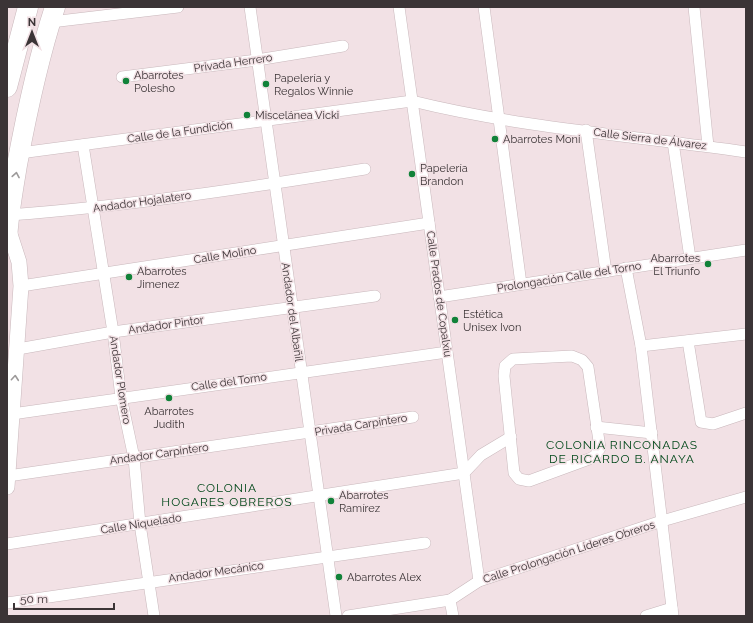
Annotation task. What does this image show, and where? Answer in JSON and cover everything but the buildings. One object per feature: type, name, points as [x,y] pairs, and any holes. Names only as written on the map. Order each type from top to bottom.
[{"type":"highway","points":[[7,87],[28,7]]},
{"type":"highway","points":[[8,227],[31,94],[42,45],[53,14]]},
{"type":"main road","points":[[7,481],[18,349],[21,286],[19,262],[8,227]]},
{"type":"street","points":[[53,14],[178,7]]},
{"type":"street","name":"Andador del Albañil","points":[[250,7],[336,616]]},
{"type":"street","name":"Calle Prados de Copalxiu","points":[[399,7],[479,581]]},
{"type":"street","points":[[484,7],[521,284]]},
{"type":"street","points":[[694,7],[708,146]]},
{"type":"street","name":"Privada Herrero","points":[[122,77],[257,60],[343,46]]},
{"type":"street","name":"Calle Sierra de Álvarez","points":[[412,101],[458,112],[500,119],[746,152]]},
{"type":"street","name":"Calle de la Fundición","points":[[20,153],[412,101]]},
{"type":"street","points":[[586,130],[606,272]]},
{"type":"street","points":[[673,142],[690,258]]},
{"type":"street","name":"Andador Plomero","points":[[83,145],[113,332],[121,398],[134,458],[140,524],[154,616]]},
{"type":"street","name":"Andador Hojalatero","points":[[8,227],[94,208],[275,184],[365,169]]},
{"type":"street","name":"Calle Molino","points":[[21,286],[429,223]]},
{"type":"street","name":"Prolongación Calle del Torno","points":[[439,297],[746,250]]},
{"type":"street","points":[[626,268],[641,346],[673,612],[646,616]]},
{"type":"street","name":"Andador Pintor","points":[[18,349],[113,332],[375,296]]},
{"type":"street","points":[[641,346],[746,334]]},
{"type":"street","points":[[688,341],[701,422],[713,424],[746,414]]},
{"type":"street","name":"Calle del Torno","points":[[12,414],[447,352]]},
{"type":"street","points":[[572,356],[582,360],[588,367],[600,448],[595,456],[529,481],[519,479],[514,473],[511,437],[504,376],[505,366],[513,359],[572,356]]},
{"type":"street","name":"Privada Carpintero","points":[[309,433],[413,417]]},
{"type":"street","points":[[596,427],[652,433]]},
{"type":"street","name":"Andador Carpintero","points":[[7,481],[134,458],[309,433]]},
{"type":"street","points":[[464,474],[481,455],[511,437]]},
{"type":"street","name":"Calle Niquelado","points":[[7,544],[464,474]]},
{"type":"street","name":"Calle Prolongación Líderes Obreros","points":[[348,616],[450,600],[479,581],[662,521],[746,497]]},
{"type":"street","name":"Andador Mecánico","points":[[7,603],[425,543]]},
{"type":"street","points":[[450,600],[453,616]]},
{"type":"place","name":"Abarrotes Polesho","points":[[126,81]]},
{"type":"place","name":"Papelería y Regalos Winnie","points":[[266,84]]},
{"type":"place","name":"Miscelánea Vicki","points":[[247,115]]},
{"type":"place","name":"Abarrotes Moni","points":[[495,139]]},
{"type":"place","name":"Papelería Brandon","points":[[412,174]]},
{"type":"place","name":"Abarrotes El Triunfo","points":[[708,264]]},
{"type":"place","name":"Abarrotes Jimenez","points":[[129,277]]},
{"type":"place","name":"Estética Unisex Ivon","points":[[455,320]]},
{"type":"place","name":"Abarrotes Judith","points":[[169,398]]},
{"type":"place","name":"Abarrotes Ramírez","points":[[331,501]]},
{"type":"place","name":"Abarrotes Alex","points":[[339,577]]},
{"type":"district","name":"COLONIA RINCONADAS DE RICARDO B. ANAYA","points":[[622,452]]},
{"type":"district","name":"COLONIA HOGARES OBREROS","points":[[227,495]]}]
